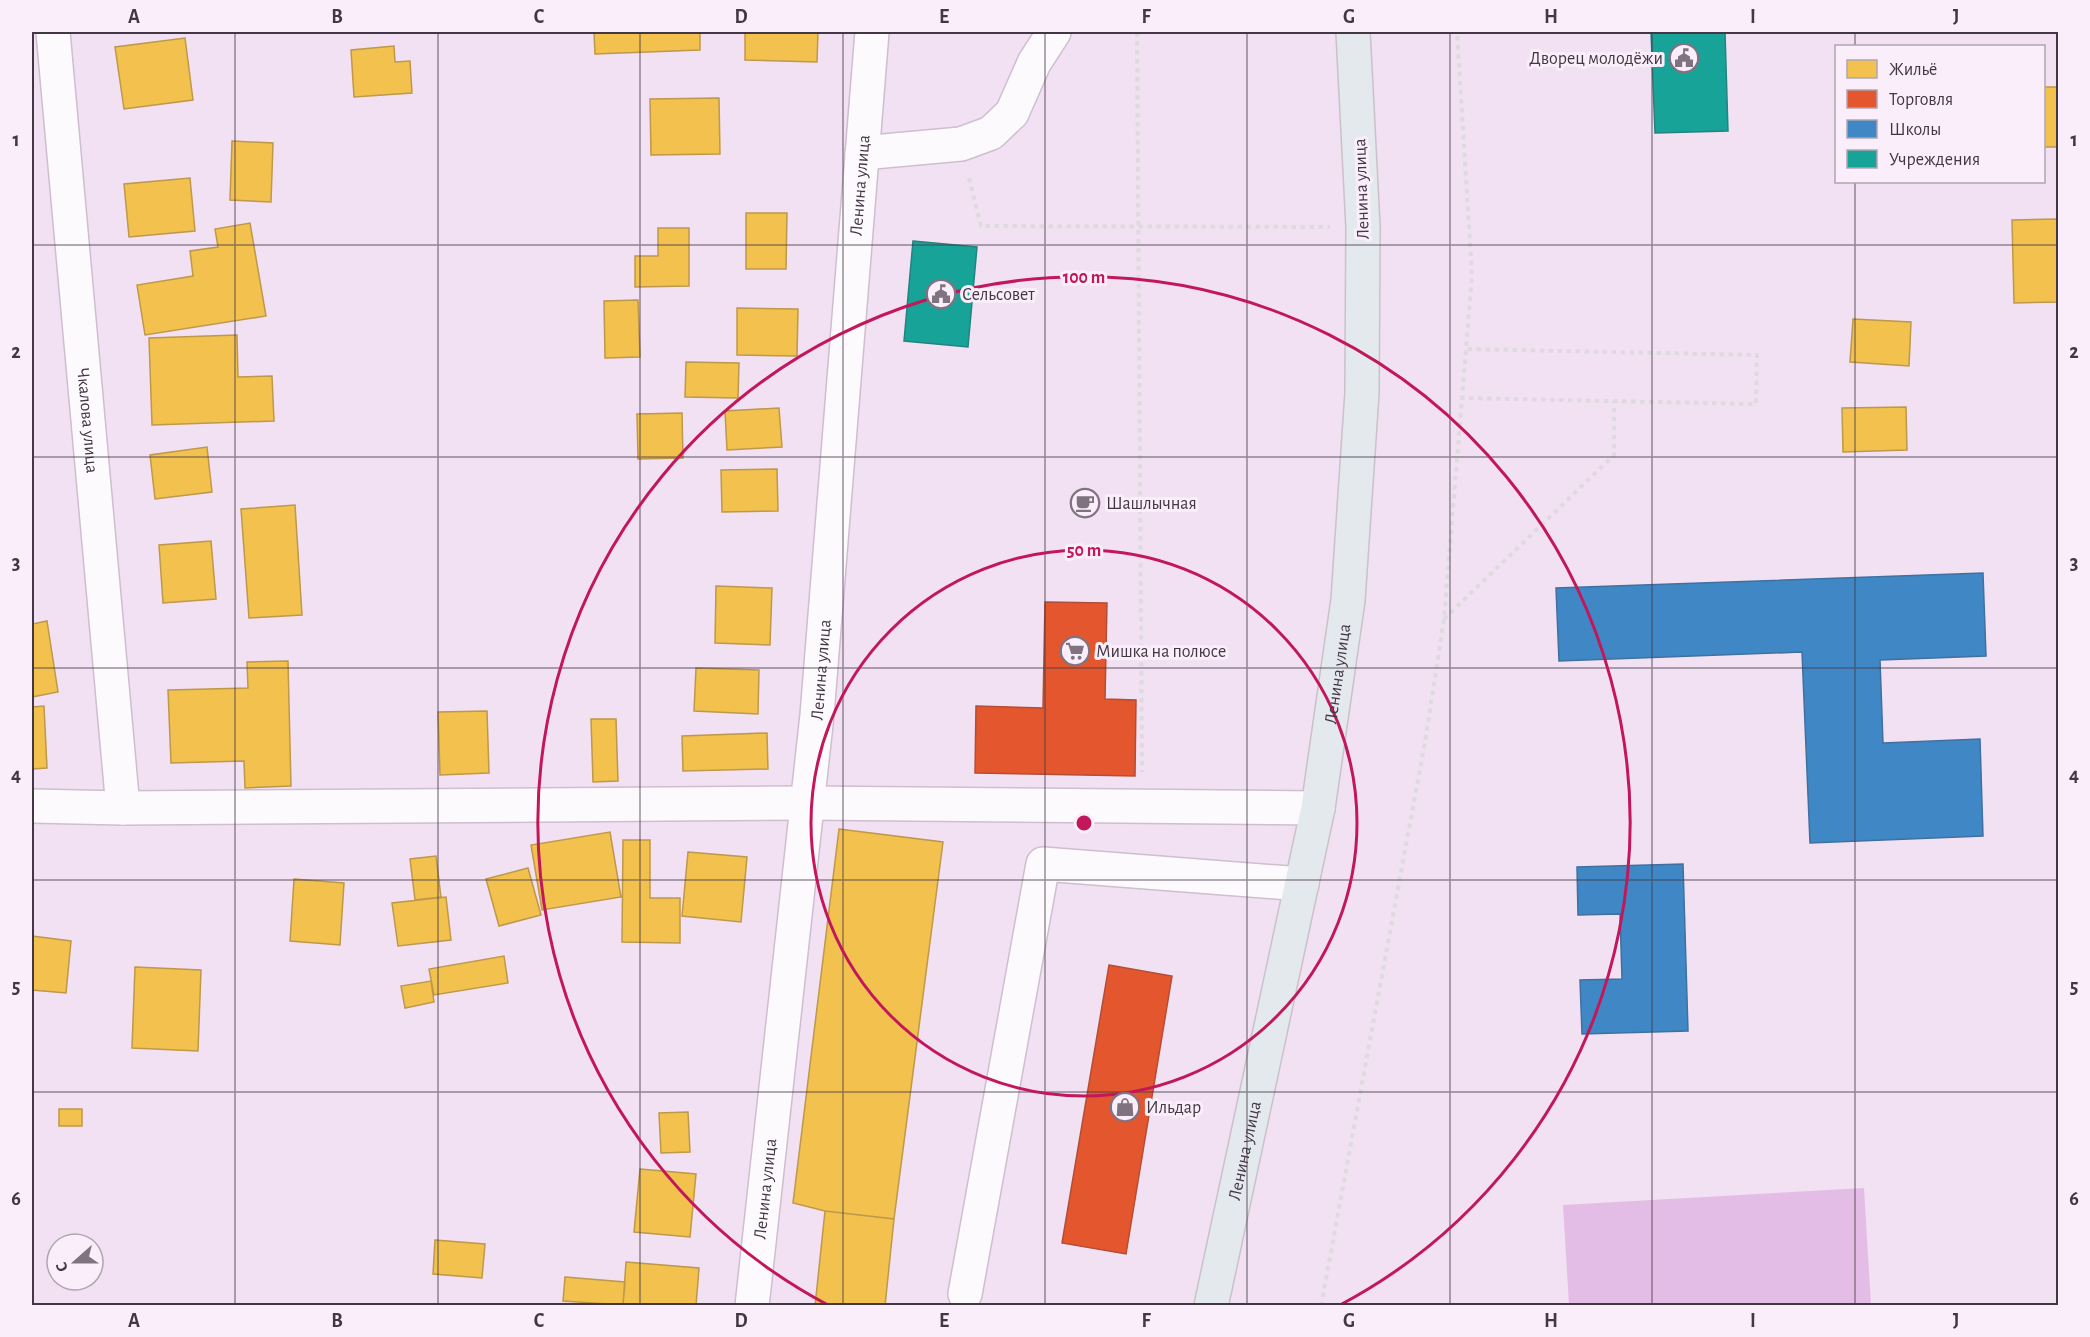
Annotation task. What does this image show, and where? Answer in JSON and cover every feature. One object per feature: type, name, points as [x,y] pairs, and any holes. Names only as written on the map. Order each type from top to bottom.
[{"type":"main road","name":"Ленина улица","points":[[1211,1305],[1318,808],[1348,600],[1362,393],[1363,227],[1353,32]]},
{"type":"street","name":"Чкалова улица","points":[[53,32],[123,808]]},
{"type":"street","name":"Ленина улица","points":[[752,1305],[817,715],[872,32]]},
{"type":"street","points":[[862,153],[961,144],[991,133],[1012,113],[1034,63],[1054,32]]},
{"type":"street","points":[[32,806],[123,808],[808,803],[1318,808]]},
{"type":"street","points":[[965,1294],[1043,864],[1302,884]]},
{"type":"path","points":[[1137,32],[1143,806]]},
{"type":"path","points":[[1321,1305],[1425,742],[1444,619],[1460,398],[1472,276],[1457,32]]},
{"type":"path","points":[[961,144],[981,226],[1363,227]]},
{"type":"path","points":[[1460,398],[1756,404],[1757,355],[1466,350]]},
{"type":"path","points":[[1444,619],[1614,455],[1614,401]]},
{"type":"shaded area","points":[[1864,1188],[1871,1305],[1569,1305],[1563,1205]]},
{"type":"building: Жильё","points":[[594,32],[700,32],[700,50],[595,54]]},
{"type":"building: Жильё","points":[[745,32],[818,32],[817,62],[745,60]]},
{"type":"building: Жильё","points":[[185,38],[193,100],[124,109],[115,47]]},
{"type":"building: Жильё","points":[[394,46],[395,62],[410,61],[412,93],[354,97],[351,50]]},
{"type":"building: Жильё","points":[[2045,87],[2058,87],[2058,147],[2045,147]]},
{"type":"building: Жильё","points":[[719,98],[720,154],[651,155],[650,99]]},
{"type":"building: Жильё","points":[[232,141],[273,143],[271,202],[230,200]]},
{"type":"building: Жильё","points":[[190,178],[195,231],[129,237],[124,184]]},
{"type":"building: Жильё","points":[[746,213],[787,213],[786,269],[746,269]]},
{"type":"building: Жильё","points":[[2058,219],[2058,302],[2014,303],[2012,220]]},
{"type":"building: Жильё","points":[[250,223],[266,316],[145,335],[137,285],[193,276],[190,251],[218,247],[215,229]]},
{"type":"building: Жильё","points":[[658,228],[689,228],[689,286],[635,287],[635,256],[658,256]]},
{"type":"building: Жильё","points":[[638,300],[640,357],[605,358],[604,301]]},
{"type":"building: Жильё","points":[[737,308],[798,309],[797,356],[737,355]]},
{"type":"building: Жильё","points":[[1853,319],[1911,322],[1909,366],[1850,362]]},
{"type":"building: Жильё","points":[[237,335],[238,377],[272,376],[274,421],[152,425],[149,338]]},
{"type":"building: Жильё","points":[[686,362],[739,363],[738,398],[685,397]]},
{"type":"building: Жильё","points":[[1906,407],[1907,450],[1843,452],[1842,408]]},
{"type":"building: Жильё","points":[[779,408],[782,447],[727,450],[725,411]]},
{"type":"building: Жильё","points":[[682,413],[683,458],[638,459],[637,414]]},
{"type":"building: Жильё","points":[[207,447],[212,492],[155,499],[150,455]]},
{"type":"building: Жильё","points":[[777,469],[778,511],[722,512],[721,470]]},
{"type":"building: Жильё","points":[[295,505],[302,615],[249,618],[241,509]]},
{"type":"building: Жильё","points":[[211,541],[216,599],[163,603],[159,545]]},
{"type":"building: Жильё","points":[[716,586],[772,588],[770,645],[715,643]]},
{"type":"building: Жильё","points":[[47,621],[58,692],[32,697],[32,624]]},
{"type":"building: Жильё","points":[[288,661],[291,786],[245,788],[244,761],[171,763],[168,690],[248,688],[247,662]]},
{"type":"building: Жильё","points":[[696,668],[759,670],[758,714],[694,711]]},
{"type":"building: Жильё","points":[[44,706],[47,768],[32,769],[32,707]]},
{"type":"building: Жильё","points":[[487,711],[489,773],[440,775],[438,712]]},
{"type":"building: Жильё","points":[[591,719],[616,719],[618,781],[593,782]]},
{"type":"building: Жильё","points":[[767,733],[768,769],[683,771],[682,736]]},
{"type":"building: Жильё","points":[[839,829],[943,842],[894,1219],[825,1211],[793,1203]]},
{"type":"building: Жильё","points":[[610,832],[621,897],[542,910],[531,845]]},
{"type":"building: Жильё","points":[[623,840],[650,840],[650,898],[680,898],[680,943],[622,942]]},
{"type":"building: Жильё","points":[[688,852],[747,857],[741,922],[682,916]]},
{"type":"building: Жильё","points":[[436,856],[441,897],[415,900],[410,859]]},
{"type":"building: Жильё","points":[[528,868],[541,915],[499,926],[486,879]]},
{"type":"building: Жильё","points":[[294,879],[344,883],[340,945],[290,941]]},
{"type":"building: Жильё","points":[[446,897],[451,940],[398,946],[392,903]]},
{"type":"building: Жильё","points":[[32,936],[71,941],[66,993],[32,990]]},
{"type":"building: Жильё","points":[[504,956],[508,983],[434,995],[429,969]]},
{"type":"building: Жильё","points":[[135,967],[201,970],[198,1051],[132,1048]]},
{"type":"building: Жильё","points":[[431,981],[434,1002],[405,1008],[401,986]]},
{"type":"building: Жильё","points":[[59,1109],[82,1109],[82,1126],[59,1126]]},
{"type":"building: Жильё","points":[[688,1112],[690,1152],[661,1153],[659,1113]]},
{"type":"building: Жильё","points":[[640,1169],[696,1174],[690,1237],[634,1232]]},
{"type":"building: Жильё","points":[[825,1211],[894,1219],[885,1306],[815,1306]]},
{"type":"building: Жильё","points":[[435,1240],[485,1244],[482,1278],[433,1274]]},
{"type":"building: Жильё","points":[[626,1262],[699,1268],[696,1306],[623,1306]]},
{"type":"building: Жильё","points":[[565,1277],[625,1282],[623,1305],[563,1301]]},
{"type":"building: Торговля","points":[[1045,602],[1107,603],[1105,699],[1136,700],[1135,776],[975,773],[976,706],[1043,708]]},
{"type":"building: Торговля","points":[[1109,965],[1172,976],[1126,1254],[1062,1243]]},
{"type":"building: Школы","points":[[1983,573],[1986,656],[1880,660],[1883,743],[1980,739],[1983,836],[1810,843],[1802,652],[1559,661],[1556,588]]},
{"type":"building: Школы","points":[[1683,864],[1688,1031],[1582,1034],[1580,980],[1622,979],[1620,914],[1578,915],[1577,867]]},
{"type":"building: Учреждения","points":[[1651,32],[1725,32],[1728,131],[1655,133]]},
{"type":"building: Учреждения","name":"Сельсовет","points":[[913,241],[977,247],[968,347],[904,341]]},
{"type":"place","name":"Дворец молодёжи","points":[[1684,58]]},
{"type":"place","name":"Сельсовет","points":[[941,294]]},
{"type":"place","name":"Шашлычная","points":[[1085,503]]},
{"type":"place","name":"Мишка на полюсе","points":[[1075,651]]},
{"type":"place","name":"Ильдар","points":[[1125,1107]]}]
